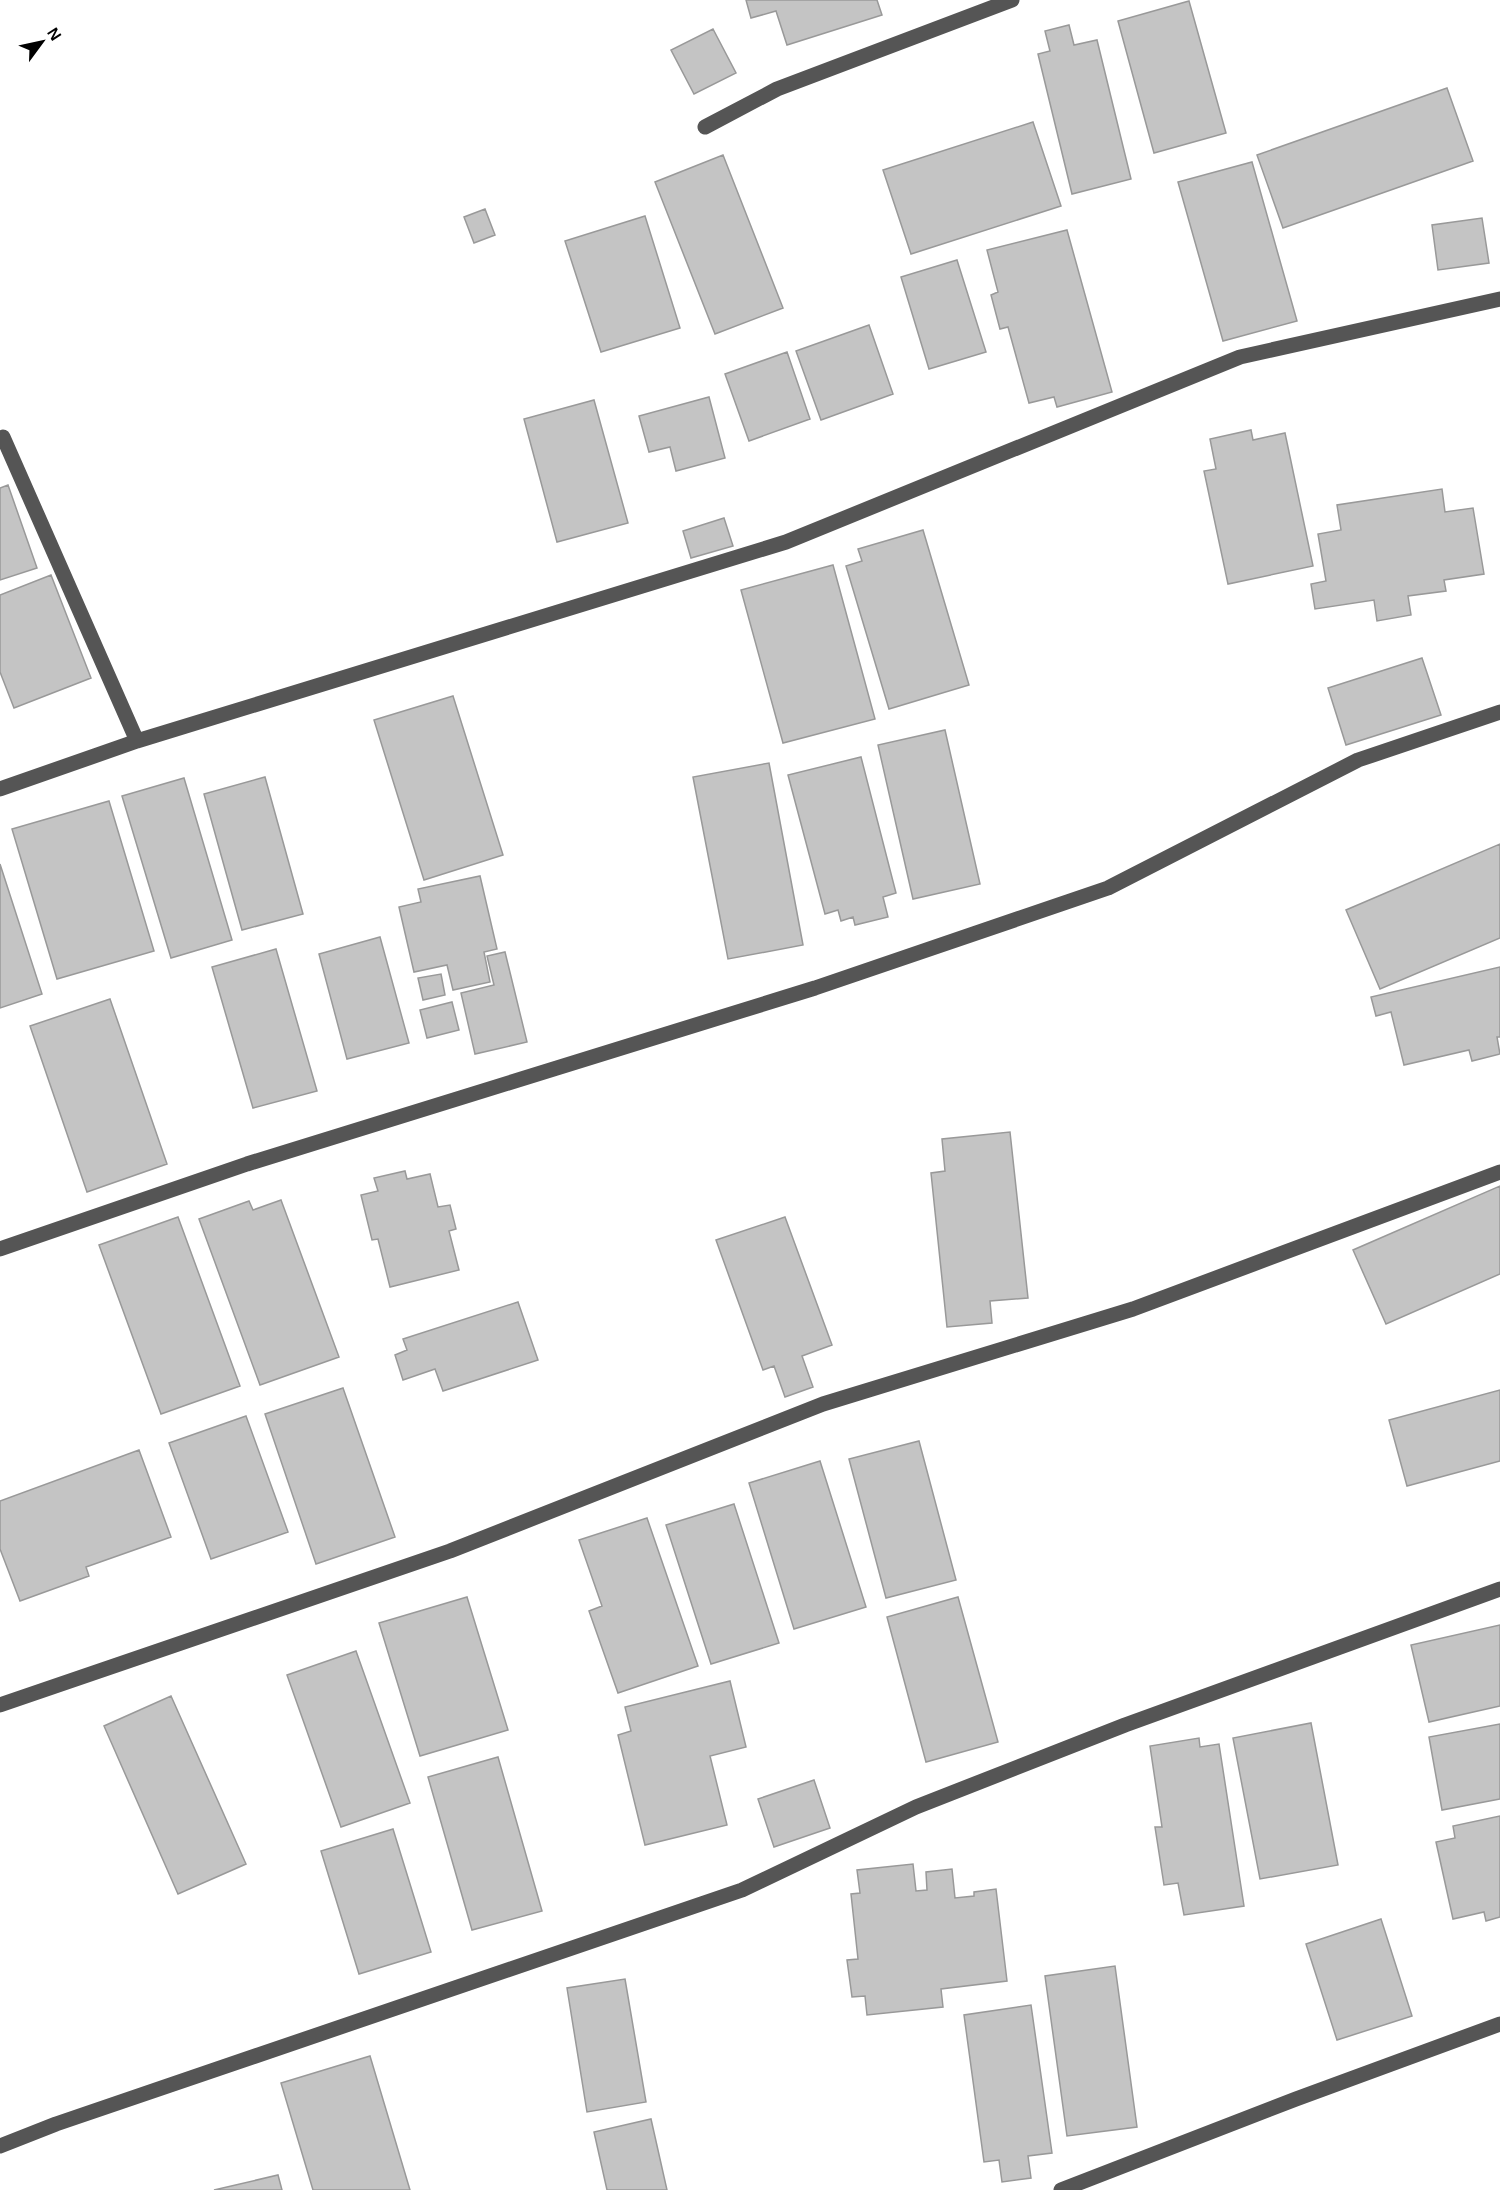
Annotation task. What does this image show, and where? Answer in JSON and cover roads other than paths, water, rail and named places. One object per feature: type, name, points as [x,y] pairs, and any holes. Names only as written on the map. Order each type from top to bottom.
[{"type":"street","points":[[705,128],[777,89],[1012,0]]},
{"type":"street","points":[[0,789],[136,741],[786,542],[1240,357],[1500,299]]},
{"type":"street","points":[[3,437],[136,741]]},
{"type":"street","points":[[0,1249],[247,1164],[815,988],[1108,888],[1358,760],[1500,712]]},
{"type":"street","points":[[0,1705],[450,1551],[823,1404],[1133,1309],[1500,1172]]},
{"type":"street","points":[[0,2146],[67,2120],[742,1890],[916,1807],[1125,1725],[1500,1589]]},
{"type":"street","points":[[1061,2190],[1500,2024]]}]
